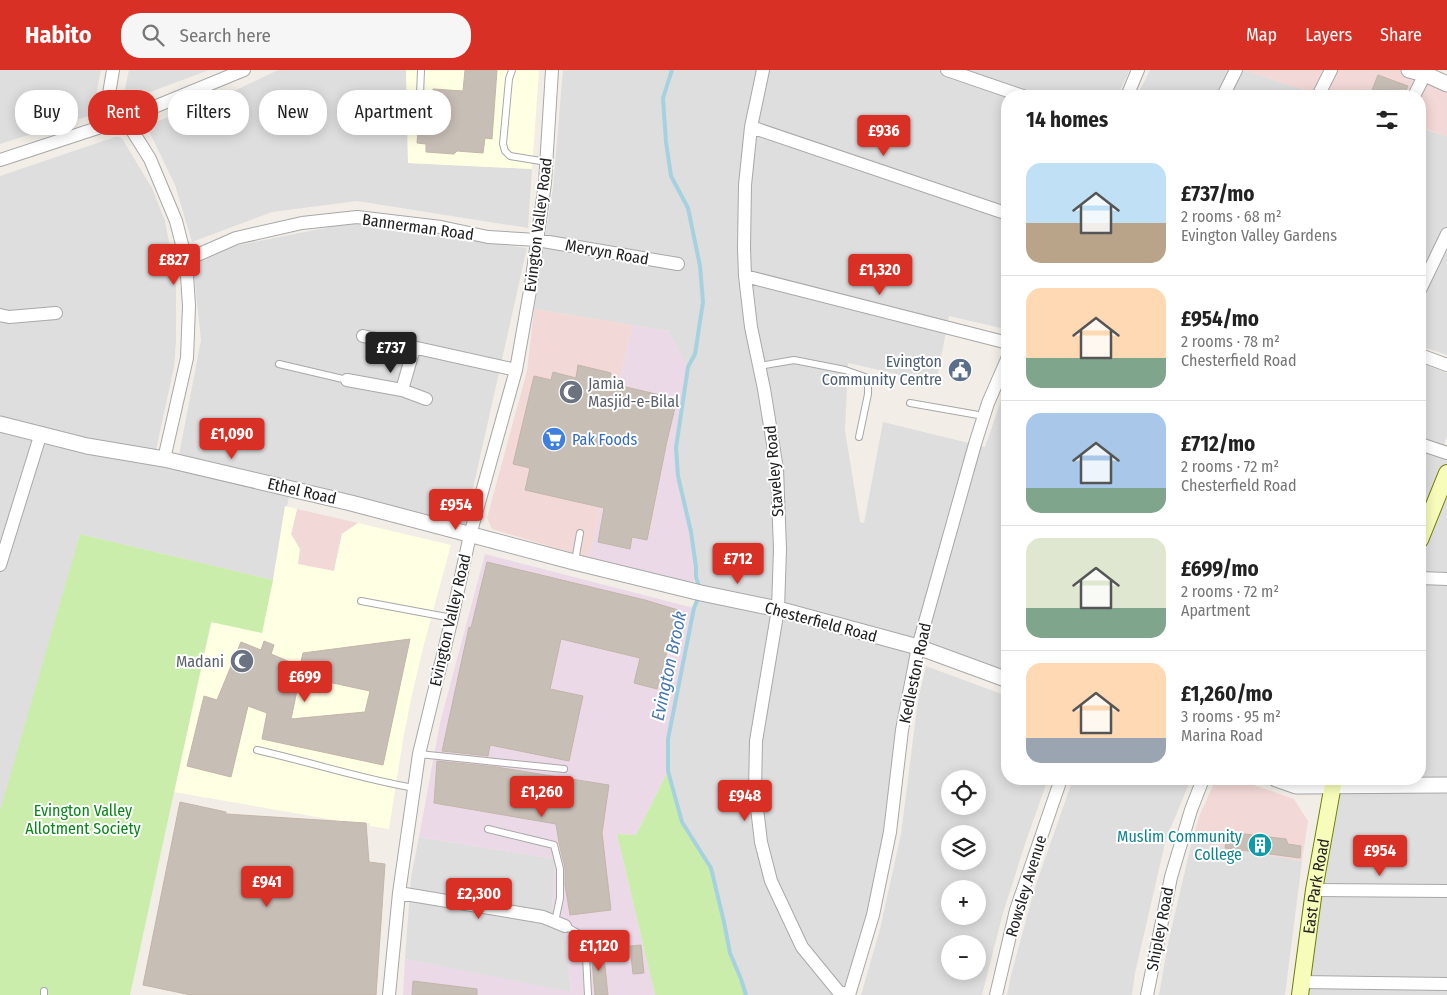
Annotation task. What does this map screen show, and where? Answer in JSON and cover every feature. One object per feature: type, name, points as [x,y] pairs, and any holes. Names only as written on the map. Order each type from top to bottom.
[{"type":"main road","points":[[1426,524],[1447,473]]},
{"type":"main road","name":"East Park Road","points":[[1300,989],[1314,890],[1332,785]]},
{"type":"street","points":[[110,90],[113,70]]},
{"type":"street","points":[[158,105],[244,70]]},
{"type":"street","name":"Evington Valley Road","points":[[389,995],[399,893],[419,754],[452,618],[463,533],[516,370],[531,285],[545,183],[552,70]]},
{"type":"street","name":"Staveley Road","points":[[763,70],[751,126],[745,185],[746,276],[751,327],[766,398],[777,469],[780,549],[778,609],[756,741],[755,791],[761,842],[771,881],[802,947],[838,991],[848,995]]},
{"type":"street","points":[[947,70],[1006,90]]},
{"type":"street","points":[[1129,90],[1138,70]]},
{"type":"street","points":[[1227,90],[1236,70]]},
{"type":"street","points":[[1321,90],[1330,70]]},
{"type":"street","points":[[1409,70],[1426,72],[1447,84]]},
{"type":"street","points":[[1417,90],[1426,72]]},
{"type":"street","points":[[751,126],[1001,212]]},
{"type":"street","points":[[0,160],[88,131]]},
{"type":"street","points":[[130,135],[150,159],[176,221],[186,260],[189,306],[187,358],[164,459]]},
{"type":"street","name":"Bannerman Road","points":[[186,260],[236,238],[302,223],[356,217],[441,227],[488,237],[537,240]]},
{"type":"street","points":[[1426,278],[1447,234]]},
{"type":"street","name":"Mervyn Road","points":[[537,240],[678,264]]},
{"type":"street","points":[[746,276],[1001,341]]},
{"type":"street","points":[[0,315],[56,313]]},
{"type":"street","points":[[363,336],[516,370]]},
{"type":"street","points":[[402,390],[414,348]]},
{"type":"street","points":[[1426,357],[1447,365]]},
{"type":"street","name":"Kedleston Road","points":[[848,995],[873,915],[890,832],[902,730],[918,648],[975,444],[1001,374]]},
{"type":"street","points":[[347,380],[402,390],[426,399]]},
{"type":"street","name":"Ethel Road","points":[[0,424],[88,446],[164,459],[351,503],[463,533]]},
{"type":"street","points":[[0,565],[41,433]]},
{"type":"street","points":[[1426,446],[1447,453]]},
{"type":"street","name":"Chesterfield Road","points":[[463,533],[701,593],[778,609],[918,648],[1001,678]]},
{"type":"street","points":[[1426,578],[1447,579]]},
{"type":"street","points":[[1426,784],[1447,785]]},
{"type":"street","name":"Rowsley Avenue","points":[[996,995],[1016,910],[1059,785]]},
{"type":"street","name":"Shipley Road","points":[[1147,995],[1171,877],[1191,810],[1201,785]]},
{"type":"street","points":[[1314,890],[1447,891]]},
{"type":"street","points":[[399,893],[543,917],[560,924]]},
{"type":"street","points":[[1300,989],[1447,984]]},
{"type":"lane","points":[[420,90],[421,70]]},
{"type":"lane","points":[[512,70],[509,79],[503,144],[505,151],[510,156],[547,162]]},
{"type":"lane","points":[[759,366],[794,360],[845,370],[865,377],[868,384],[868,394],[859,437]]},
{"type":"lane","points":[[279,364],[347,380]]},
{"type":"lane","points":[[910,403],[984,416]]},
{"type":"lane","points":[[574,562],[580,533]]},
{"type":"lane","points":[[362,601],[452,618]]},
{"type":"lane","points":[[257,750],[296,759],[353,776],[414,788]]},
{"type":"lane","points":[[419,754],[564,769]]},
{"type":"lane","points":[[488,829],[554,845],[560,869],[560,924],[586,937],[588,995]]},
{"type":"shaded area","points":[[0,70],[101,70],[97,90],[88,90],[88,116],[78,119],[78,90],[15,90],[15,135],[29,135],[0,144]]},
{"type":"shaded area","points":[[129,70],[209,70],[156,90],[125,90]]},
{"type":"shaded area","points":[[278,70],[406,70],[406,90],[337,90],[337,135],[407,135],[408,163],[532,169],[528,228],[357,201],[272,212],[192,242],[175,185],[151,135],[158,135],[158,121],[168,117],[168,135],[249,135],[249,90],[236,90]]},
{"type":"shaded area","points":[[406,70],[539,70],[532,169],[408,163],[407,135],[451,135],[451,90],[406,90]]},
{"type":"shaded area","points":[[563,70],[1130,70],[1120,90],[1001,90],[1001,328],[949,316],[936,383],[848,363],[845,431],[860,522],[864,523],[883,422],[985,447],[1001,400],[1001,678],[918,648],[890,832],[849,995],[746,995],[730,953],[711,868],[682,822],[668,771],[668,739],[694,608],[701,593],[696,577],[691,532],[677,473],[669,331],[534,309],[553,187]]},
{"type":"shaded area","points":[[1150,70],[1243,70],[1305,90],[1140,90]]},
{"type":"shaded area","points":[[1243,70],[1409,70],[1447,84],[1447,136],[1426,129],[1426,90],[1305,90]]},
{"type":"shaded area","points":[[1426,130],[1447,136],[1447,355],[1426,348]]},
{"type":"shaded area","points":[[115,137],[120,137],[123,140],[152,188],[165,221],[176,278],[174,367],[156,450],[179,455],[201,340],[193,266],[229,247],[355,222],[527,248],[465,524],[292,481],[273,580],[80,534],[0,830],[0,176]]},
{"type":"shaded area","points":[[534,309],[633,325],[607,432],[617,435],[589,558],[492,529],[487,518],[527,371]]},
{"type":"shaded area","points":[[633,325],[669,331],[688,367],[676,448],[678,476],[691,532],[696,567],[696,577],[693,583],[589,558],[617,435],[607,432]]},
{"type":"shaded area","points":[[1426,364],[1447,373],[1447,436],[1444,443],[1447,447],[1447,995],[1300,995],[1332,786],[1426,785]]},
{"type":"shaded area","points":[[285,506],[297,509],[291,534],[300,549],[298,564],[334,571],[342,534],[358,523],[451,545],[411,699],[389,829],[370,826],[370,823],[357,824],[174,792],[212,621],[262,632]]},
{"type":"shaded area","points":[[297,509],[358,523],[342,534],[334,571],[297,564],[291,534]]},
{"type":"shaded area","points":[[485,554],[694,608],[668,738],[668,771],[636,835],[617,834],[655,995],[403,995],[405,959],[571,992],[564,922],[552,908],[555,859],[419,837],[440,723]]},
{"type":"shaded area","points":[[926,666],[1001,694],[1001,785],[1046,785],[1003,913],[986,979],[986,935],[941,935],[941,980],[986,980],[982,995],[861,995],[880,929],[901,834],[918,700]]},
{"type":"shaded area","points":[[1071,785],[1188,785],[1166,839],[1135,973],[1132,995],[1007,995],[1035,887]]},
{"type":"shaded area","points":[[1213,785],[1253,785],[1294,799],[1308,821],[1302,861],[1192,841],[1200,814]]},
{"type":"shaded area","points":[[419,837],[555,859],[552,908],[564,922],[571,993],[405,959],[411,877]]},
{"type":"shaded area","points":[[1192,841],[1302,861],[1285,995],[1159,995],[1168,943]]},
{"type":"green space","name":"Evington Valley Allotment Society","points":[[80,534],[273,580],[262,633],[211,622],[130,995],[0,995],[0,811]]},
{"type":"green space","points":[[668,771],[682,822],[711,868],[730,953],[746,995],[655,995],[617,834],[636,835]]},
{"type":"building","points":[[465,70],[497,70],[492,139],[485,138],[483,153],[457,151],[454,154],[426,152],[426,144],[417,143],[418,135],[451,135],[451,90],[463,91]]},
{"type":"building","points":[[1378,75],[1408,86],[1406,90],[1372,90]]},
{"type":"building","points":[[578,365],[611,373],[609,383],[677,399],[647,540],[632,537],[630,549],[598,542],[604,508],[525,490],[530,468],[513,464],[534,376],[551,380],[553,372],[576,378]]},
{"type":"building","points":[[487,562],[645,600],[678,610],[657,689],[634,683],[640,658],[561,639],[550,689],[583,696],[569,761],[490,745],[488,756],[442,751],[469,627],[471,628]]},
{"type":"building","points":[[410,639],[383,765],[262,739],[267,713],[248,706],[231,777],[187,766],[204,696],[217,700],[241,642],[261,650],[264,641],[274,645],[271,654],[300,666],[303,653]],"holes":[[[300,676],[370,691],[365,712],[291,719]]]},
{"type":"building","points":[[437,761],[496,767],[609,785],[602,833],[611,910],[570,915],[565,885],[565,868],[556,824],[434,803]]},
{"type":"building","points":[[180,802],[226,812],[226,814],[366,823],[369,862],[385,864],[376,995],[191,995],[143,985]]},
{"type":"building","name":"Muslim Community College","points":[[1228,832],[1286,839],[1288,844],[1301,846],[1300,858],[1225,848]]},
{"type":"building","points":[[641,945],[644,973],[633,974],[630,946]]},
{"type":"building","points":[[603,948],[608,995],[595,995],[591,950]]},
{"type":"building","points":[[413,981],[477,989],[477,995],[412,995]]},
{"type":"waterway","name":"Evington Brook","points":[[672,70],[663,98],[666,142],[671,176],[688,208],[700,266],[703,302],[695,354],[688,367],[676,448],[678,476],[691,532],[696,577],[699,587]]},
{"type":"waterway","name":"Evington Brook","points":[[699,596],[694,608],[668,739],[668,771],[682,822],[711,868],[730,953],[746,995]]},
{"type":"place","name":"Evington Community Centre","points":[[960,370]]},
{"type":"place","name":"Jamia Masjid-e-Bilal","points":[[571,392]]},
{"type":"place","name":"Pak Foods","points":[[554,439]]},
{"type":"place","name":"Madani","points":[[242,661]]},
{"type":"place","name":"Muslim Community College","points":[[1260,845]]}]
